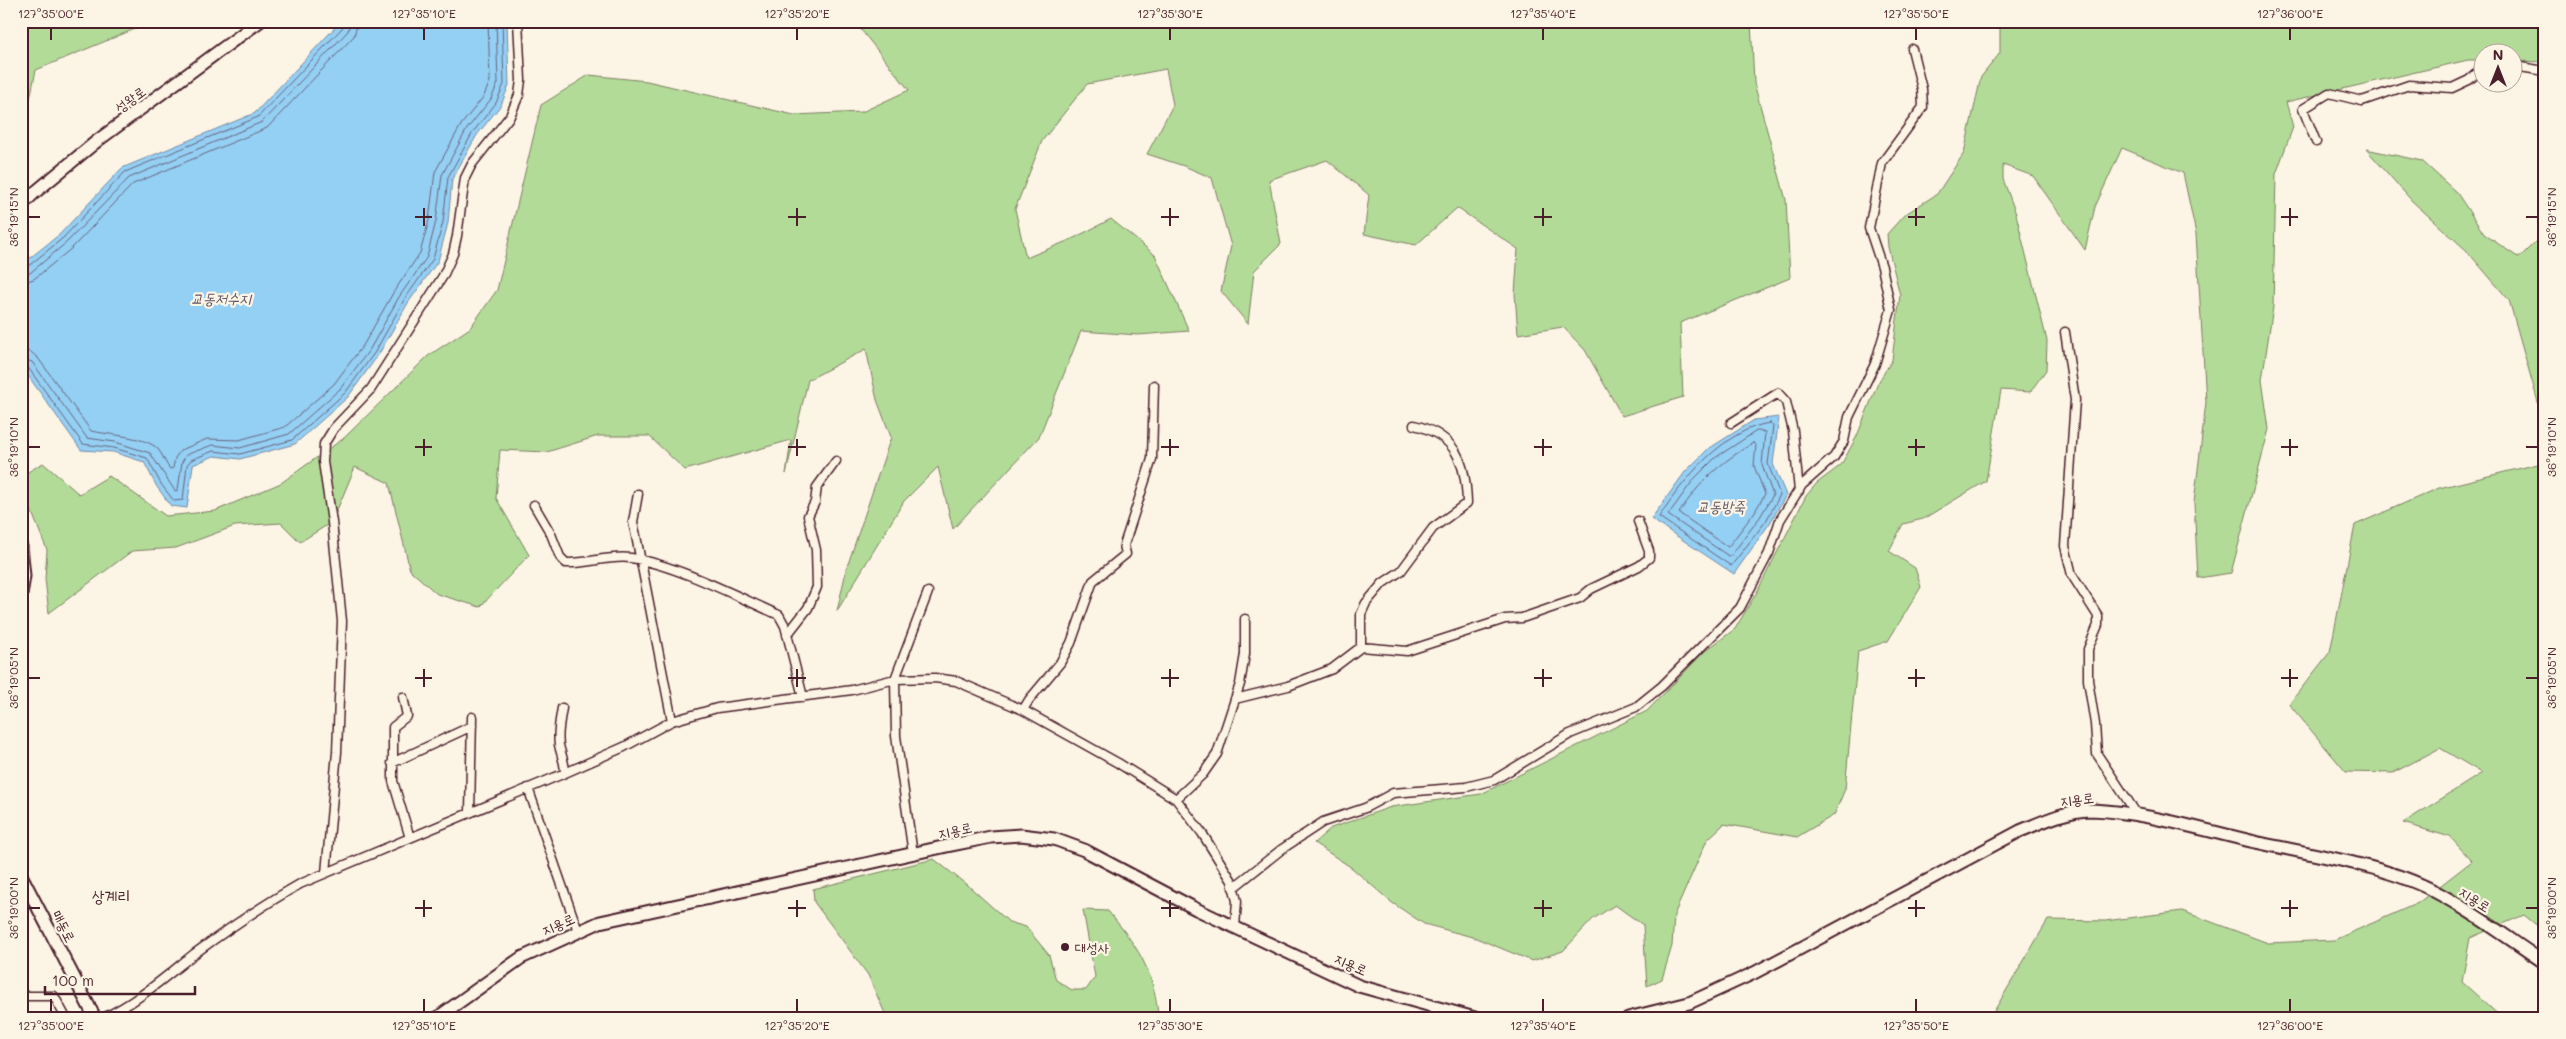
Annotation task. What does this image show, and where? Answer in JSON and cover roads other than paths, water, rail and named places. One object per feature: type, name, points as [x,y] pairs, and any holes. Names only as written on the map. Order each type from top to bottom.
[{"type":"street","name":"성왕로","points":[[21,206],[97,142],[260,21]]},
{"type":"street","points":[[326,873],[337,752],[342,621],[332,522],[322,462],[324,444],[334,428],[371,389],[413,320],[443,276],[453,254],[460,220],[465,178],[472,164],[510,116],[519,94],[521,80],[518,21]]},
{"type":"street","points":[[1234,888],[1282,849],[1323,822],[1365,808],[1393,793],[1466,787],[1494,780],[1570,734],[1636,707],[1662,686],[1740,608],[1769,553],[1780,520],[1800,491],[1834,457],[1844,441],[1849,417],[1875,364],[1892,310],[1870,228],[1882,163],[1923,107],[1922,89],[1912,49]]},
{"type":"street","points":[[2524,68],[2545,71]]},
{"type":"street","points":[[2316,142],[2303,109],[2329,92],[2362,101],[2409,85],[2452,88],[2474,76]]},
{"type":"street","points":[[2065,332],[2075,400],[2065,546],[2072,575],[2098,616],[2098,625],[2088,649],[2088,680],[2095,724],[2097,754],[2138,816]]},
{"type":"street","points":[[1023,710],[1060,663],[1071,643],[1093,581],[1126,554],[1124,545],[1152,459],[1154,385]]},
{"type":"street","points":[[1731,423],[1778,393],[1786,402],[1793,431],[1800,491]]},
{"type":"street","points":[[1361,647],[1361,614],[1366,603],[1383,582],[1401,571],[1433,528],[1467,503],[1466,487],[1461,465],[1449,441],[1433,430],[1414,425]]},
{"type":"street","points":[[787,635],[808,608],[817,587],[816,550],[808,516],[815,502],[817,487],[836,461]]},
{"type":"street","points":[[638,494],[633,522],[672,721]]},
{"type":"street","points":[[534,505],[551,534],[560,557],[566,563],[629,558],[641,560],[662,566],[779,615],[787,635],[803,697]]},
{"type":"street","points":[[1235,699],[1288,686],[1332,668],[1361,647],[1407,651],[1422,648],[1454,634],[1505,619],[1522,618],[1580,598],[1591,588],[1639,566],[1649,558],[1649,550],[1638,521]]},
{"type":"street","points":[[21,546],[24,576],[21,595]]},
{"type":"street","points":[[912,854],[896,736],[896,679],[928,592]]},
{"type":"street","points":[[1176,799],[1203,774],[1217,754],[1235,699],[1245,654],[1245,619]]},
{"type":"street","points":[[103,1018],[124,1008],[262,905],[326,873],[624,747],[672,721],[717,708],[852,690],[896,679],[935,678],[956,681],[1023,710],[1118,763],[1176,799],[1202,833],[1234,888],[1237,901],[1235,927]]},
{"type":"street","points":[[403,697],[407,716],[393,727],[392,763],[393,781],[410,838]]},
{"type":"street","points":[[562,708],[558,735],[559,745],[565,761],[565,773]]},
{"type":"street","points":[[470,812],[472,717]]},
{"type":"street","points":[[392,763],[472,726]]},
{"type":"street","points":[[528,788],[578,931]]},
{"type":"street","name":"지용로","points":[[1628,1018],[1689,1003],[1738,980],[2020,831],[2062,815],[2090,810],[2138,816],[2348,863],[2398,877],[2433,890],[2545,963]]},
{"type":"street","name":"지용로","points":[[437,1018],[521,958],[600,922],[991,837],[1021,835],[1054,838],[1084,850],[1196,909],[1360,986],[1475,1018]]},
{"type":"street","name":"매동로","points":[[21,875],[95,1018]]},
{"type":"street","points":[[21,996],[54,996],[66,1018]]},
{"type":"water","name":"교동저수지","points":[[341,21],[507,21],[509,85],[501,105],[477,135],[452,179],[448,223],[438,261],[408,303],[379,354],[348,397],[295,444],[240,459],[214,456],[193,465],[187,508],[171,506],[157,487],[144,462],[113,452],[81,450],[21,366],[21,265],[60,234],[122,168],[255,113]]},
{"type":"water","name":"교동방죽","points":[[1779,417],[1773,464],[1786,495],[1770,523],[1734,574],[1651,519],[1685,472],[1708,449],[1754,420]]},
{"type":"place","name":"대성사","points":[[1065,947]]},
{"type":"district","name":"상계리","points":[[111,895]]}]
